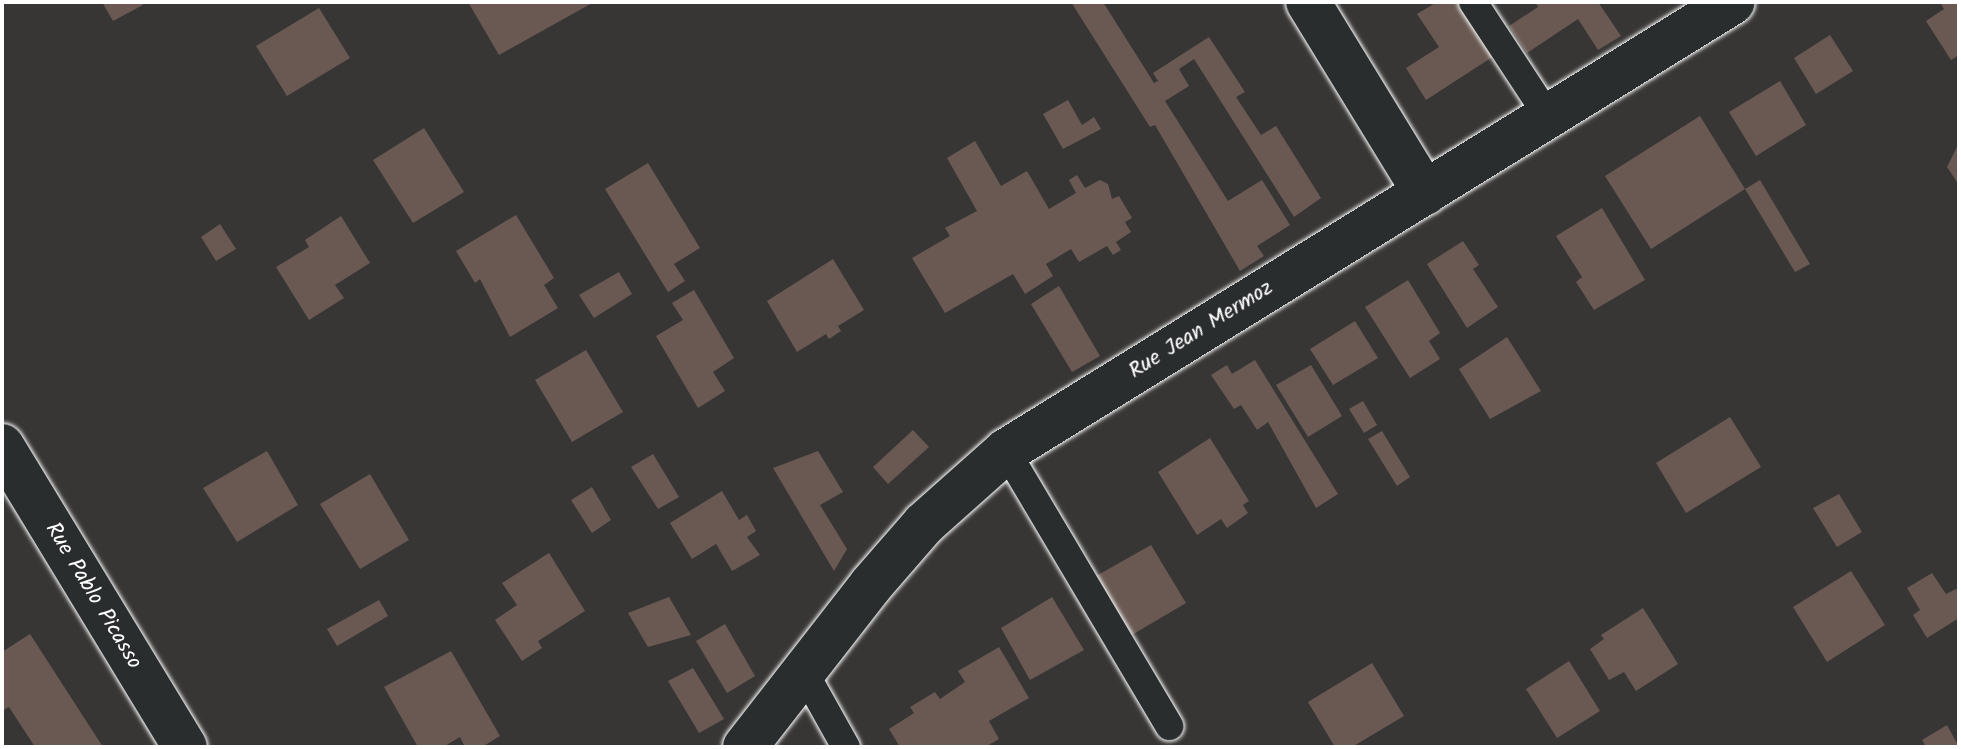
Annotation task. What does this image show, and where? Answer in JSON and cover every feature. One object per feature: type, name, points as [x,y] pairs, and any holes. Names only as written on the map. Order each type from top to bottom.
[{"type":"street","points":[[1308,2],[1425,193]]},
{"type":"street","name":"Rue Jean Mermoz","points":[[745,747],[924,524],[1006,451],[1733,2]]},
{"type":"street","name":"Rue Pablo Picasso","points":[[2,446],[185,747]]},
{"type":"lane","points":[[1473,2],[1548,116]]},
{"type":"lane","points":[[1006,451],[1169,726]]},
{"type":"lane","points":[[804,672],[846,747]]},
{"type":"building","points":[[102,2],[141,2],[143,5],[113,21]]},
{"type":"building","points":[[468,2],[594,2],[499,55]]},
{"type":"building","points":[[1071,2],[1103,2],[1154,83],[1158,81],[1153,73],[1209,37],[1245,92],[1236,97],[1261,135],[1276,126],[1321,198],[1294,217],[1194,59],[1179,69],[1189,86],[1165,101],[1228,201],[1262,180],[1290,225],[1257,246],[1264,256],[1240,271],[1155,125],[1150,127]]},
{"type":"building","points":[[1437,2],[1462,2],[1497,54],[1426,100],[1406,68],[1439,47],[1417,14]]},
{"type":"building","points":[[1535,2],[1598,2],[1621,36],[1598,50],[1578,19],[1527,53],[1509,26],[1538,7]]},
{"type":"building","points":[[1940,2],[1959,2],[1959,55],[1951,60],[1926,21],[1944,9]]},
{"type":"building","points":[[319,8],[350,58],[287,96],[256,46]]},
{"type":"building","points":[[1830,35],[1853,71],[1816,94],[1794,58]]},
{"type":"building","points":[[1780,81],[1806,125],[1756,156],[1729,112]]},
{"type":"building","points":[[1068,100],[1082,125],[1094,117],[1101,129],[1063,149],[1043,114]]},
{"type":"building","points":[[1700,116],[1745,189],[1651,249],[1605,176]]},
{"type":"building","points":[[424,128],[464,192],[413,223],[373,160]]},
{"type":"building","points":[[975,141],[1001,186],[1027,171],[1049,209],[1076,193],[1069,180],[1077,175],[1085,188],[1100,180],[1108,184],[1112,199],[1119,196],[1132,218],[1125,222],[1131,232],[1116,242],[1121,250],[1113,255],[1107,246],[1079,262],[1071,249],[1046,264],[1053,276],[1025,294],[1013,274],[945,313],[912,258],[950,236],[945,228],[977,211],[947,158]]},
{"type":"building","points":[[1959,143],[1959,185],[1947,167]]},
{"type":"building","points":[[648,163],[700,248],[674,264],[685,281],[668,292],[605,189]]},
{"type":"building","points":[[1760,180],[1810,264],[1795,272],[1745,189]]},
{"type":"building","points":[[1602,208],[1645,280],[1594,310],[1576,282],[1582,277],[1556,236]]},
{"type":"building","points":[[516,215],[554,278],[544,285],[558,308],[510,337],[480,279],[475,283],[456,251]]},
{"type":"building","points":[[341,216],[370,263],[335,285],[344,298],[309,320],[276,267],[309,247],[305,240]]},
{"type":"building","points":[[220,224],[236,249],[216,261],[201,237]]},
{"type":"building","points":[[1463,241],[1479,265],[1473,269],[1498,307],[1467,328],[1427,264]]},
{"type":"building","points":[[833,259],[864,310],[838,326],[841,331],[829,339],[826,334],[797,352],[767,301]]},
{"type":"building","points":[[619,272],[632,294],[594,318],[579,295]]},
{"type":"building","points":[[1408,280],[1440,333],[1429,341],[1440,359],[1410,378],[1365,307]]},
{"type":"building","points":[[1059,286],[1100,356],[1072,372],[1031,304]]},
{"type":"building","points":[[694,290],[734,358],[713,372],[725,391],[698,408],[656,336],[683,320],[672,303]]},
{"type":"building","points":[[1355,321],[1378,358],[1333,385],[1310,349]]},
{"type":"building","points":[[1507,337],[1541,391],[1490,419],[1459,369]]},
{"type":"building","points":[[586,350],[623,412],[572,442],[535,380]]},
{"type":"building","points":[[1255,360],[1338,494],[1316,508],[1268,422],[1257,430],[1241,405],[1234,409],[1211,375],[1227,365],[1232,374]]},
{"type":"building","points":[[1311,365],[1342,416],[1308,437],[1276,385]]},
{"type":"building","points":[[1363,401],[1377,425],[1364,433],[1349,409]]},
{"type":"building","points":[[1730,417],[1761,467],[1686,513],[1656,463]]},
{"type":"building","points":[[913,430],[929,447],[888,484],[873,467]]},
{"type":"building","points":[[1382,431],[1410,477],[1397,486],[1368,439]]},
{"type":"building","points":[[1210,438],[1249,501],[1243,505],[1248,513],[1227,528],[1221,519],[1197,535],[1158,472]]},
{"type":"building","points":[[267,451],[298,505],[237,542],[203,488]]},
{"type":"building","points":[[818,451],[843,492],[820,505],[847,549],[834,571],[773,468]]},
{"type":"building","points":[[653,454],[679,497],[658,509],[631,467]]},
{"type":"building","points":[[370,474],[409,540],[360,569],[320,504]]},
{"type":"building","points":[[592,487],[611,520],[592,533],[571,500]]},
{"type":"building","points":[[722,491],[739,520],[747,515],[756,531],[747,537],[760,555],[732,571],[716,544],[692,559],[670,523]]},
{"type":"building","points":[[1839,494],[1862,532],[1837,547],[1813,508]]},
{"type":"building","points":[[1151,545],[1186,603],[1125,639],[1089,580]]},
{"type":"building","points":[[549,553],[585,611],[538,641],[542,648],[522,661],[495,620],[517,605],[502,583]]},
{"type":"building","points":[[1851,571],[1885,625],[1827,662],[1793,607]]},
{"type":"building","points":[[1932,573],[1946,594],[1956,589],[1959,594],[1959,618],[1927,638],[1913,615],[1920,610],[1907,588]]},
{"type":"building","points":[[669,597],[691,635],[648,647],[628,613]]},
{"type":"building","points":[[1052,597],[1084,650],[1030,680],[1001,628]]},
{"type":"building","points":[[379,600],[388,616],[337,646],[327,629]]},
{"type":"building","points":[[1643,608],[1678,664],[1636,691],[1624,672],[1609,680],[1590,649],[1604,639],[1601,635]]},
{"type":"building","points":[[725,624],[755,676],[727,693],[696,641]]},
{"type":"building","points":[[30,634],[103,747],[35,747],[9,707],[2,711],[2,652]]},
{"type":"building","points":[[999,647],[1029,698],[989,721],[999,739],[985,747],[900,747],[889,729],[914,713],[910,707],[935,692],[940,699],[965,682],[958,671]]},
{"type":"building","points":[[451,651],[500,736],[482,747],[465,747],[460,737],[443,747],[418,747],[384,687]]},
{"type":"building","points":[[1569,661],[1600,711],[1557,738],[1526,689]]},
{"type":"building","points":[[1372,663],[1404,716],[1352,747],[1335,747],[1308,702]]},
{"type":"building","points":[[693,668],[724,719],[699,733],[668,681]]},
{"type":"building","points":[[1947,725],[1959,747],[1926,747],[1922,740]]}]
